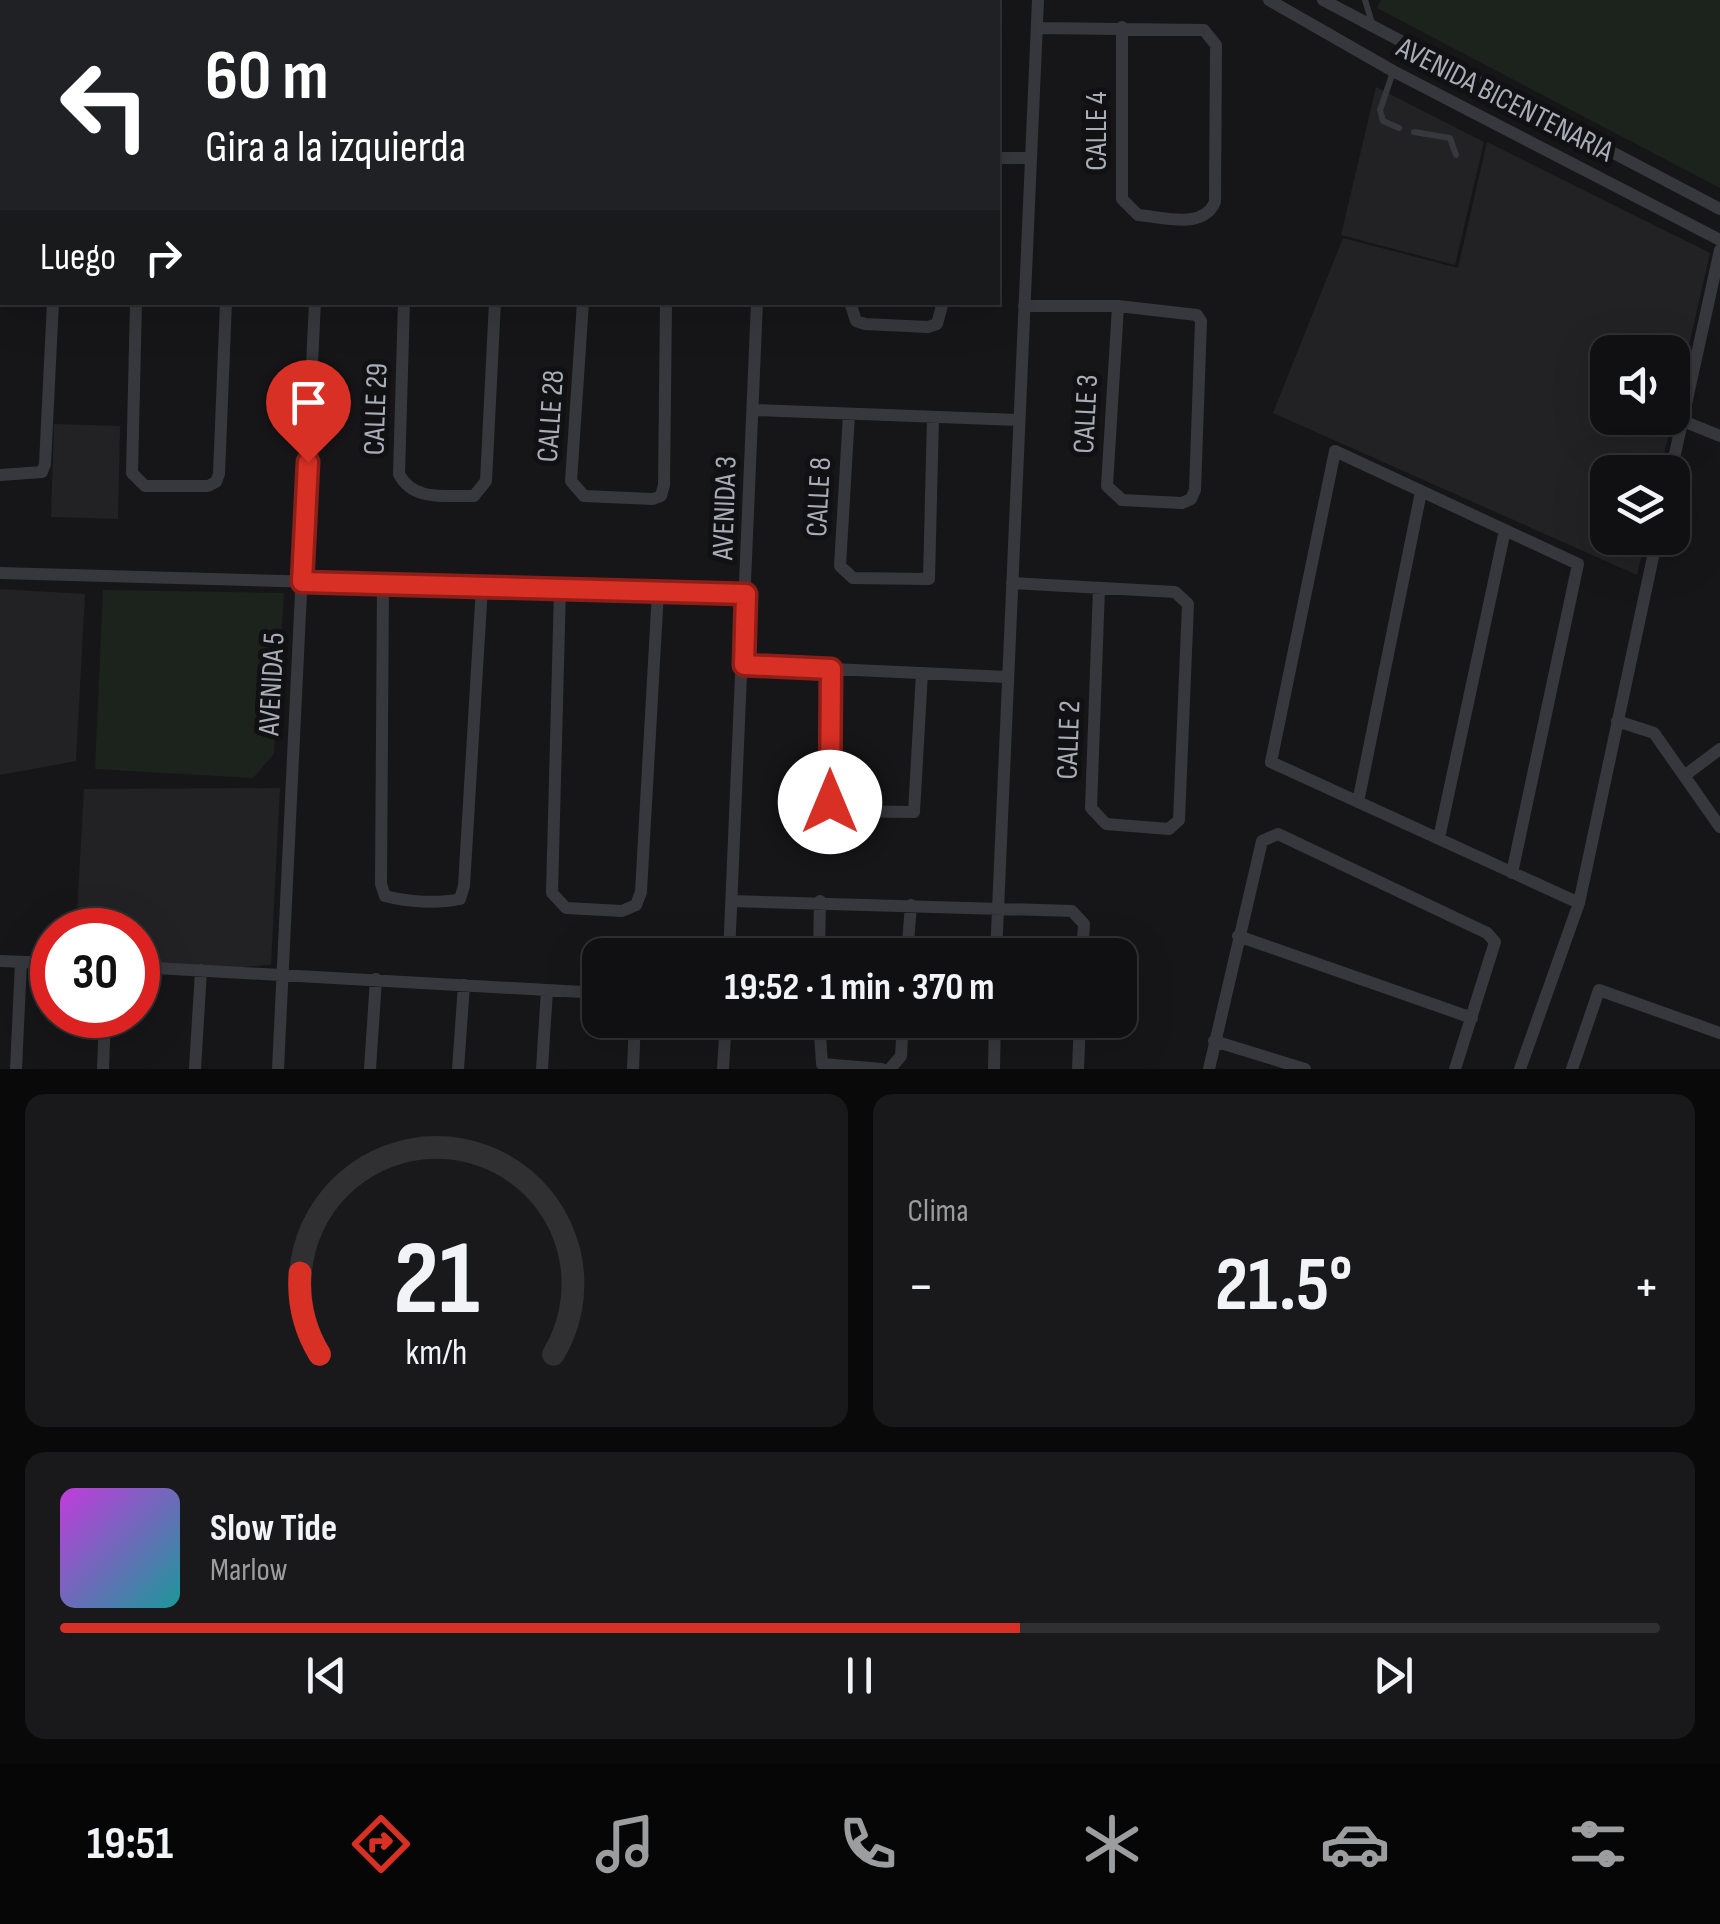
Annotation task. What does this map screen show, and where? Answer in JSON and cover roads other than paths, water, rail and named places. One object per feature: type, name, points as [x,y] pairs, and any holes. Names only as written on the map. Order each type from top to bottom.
[{"type":"street","points":[[996,938],[1038,0]]},
{"type":"street","name":"AVENIDA BICENTENARIA","points":[[1269,0],[1393,71],[1720,240]]},
{"type":"street","name":"AVENIDA BICENTENARIA","points":[[1324,0],[1720,209]]},
{"type":"street","points":[[1037,28],[1122,27]]},
{"type":"street","name":"CALLE 4","points":[[1122,27],[1204,30],[1212,37],[1215,202],[1200,220],[1138,215],[1122,199],[1122,27]]},
{"type":"street","points":[[1000,158],[1031,158]]},
{"type":"street","points":[[1690,389],[1720,250]]},
{"type":"street","points":[[0,474],[32,475],[42,472],[45,464],[53,305]]},
{"type":"street","points":[[136,305],[132,473],[145,486],[208,486],[216,482],[219,474],[226,305]]},
{"type":"street","name":"AVENIDA 5","points":[[278,1069],[315,305]]},
{"type":"street","name":"CALLE 29","points":[[404,305],[399,474],[406,488],[418,494],[474,496],[486,480],[495,305]]},
{"type":"street","name":"CALLE 28","points":[[583,305],[571,481],[584,496],[652,499],[660,496],[664,486],[666,305]]},
{"type":"street","name":"AVENIDA 3","points":[[730,938],[757,305]]},
{"type":"street","points":[[851,305],[856,321],[865,324],[928,326],[937,324],[942,305]]},
{"type":"street","points":[[1024,306],[1118,306]]},
{"type":"street","name":"CALLE 3","points":[[1118,306],[1197,314],[1201,321],[1191,499],[1182,503],[1122,500],[1107,486],[1118,306]]},
{"type":"street","points":[[754,410],[1020,420]]},
{"type":"street","name":"CALLE 8","points":[[849,414],[840,566],[852,578],[928,579],[933,417]]},
{"type":"street","points":[[1690,424],[1720,436]]},
{"type":"street","points":[[1512,873],[1578,564],[1335,451],[1270,762],[1439,838],[1512,873],[1579,903]]},
{"type":"street","points":[[1358,802],[1421,492]]},
{"type":"street","points":[[1439,838],[1505,530]]},
{"type":"street","points":[[1523,1068],[1579,903],[1653,555]]},
{"type":"street","points":[[0,573],[746,594]]},
{"type":"street","points":[[1012,583],[1099,588]]},
{"type":"street","points":[[384,584],[381,884],[386,896],[396,899],[447,902],[460,899],[464,886],[482,586]]},
{"type":"street","name":"CALLE 2","points":[[1099,588],[1183,597],[1188,604],[1180,820],[1169,829],[1106,824],[1091,808],[1099,588]]},
{"type":"street","points":[[560,589],[552,893],[566,908],[622,910],[636,905],[642,892],[658,591]]},
{"type":"street","points":[[744,665],[1007,677]]},
{"type":"street","points":[[831,669],[830,802],[839,811],[914,812],[922,673]]},
{"type":"street","points":[[1617,721],[1654,733],[1720,827]]},
{"type":"street","points":[[1684,776],[1720,749]]},
{"type":"street","points":[[1209,1069],[1262,841],[1278,834],[1487,933],[1496,942],[1454,1069]]},
{"type":"street","points":[[732,901],[1072,911],[1084,924],[1083,938]]},
{"type":"street","points":[[819,938],[820,901]]},
{"type":"street","points":[[909,938],[910,905]]},
{"type":"street","points":[[1238,936],[1472,1018]]},
{"type":"street","points":[[0,961],[30,962]]},
{"type":"street","points":[[16,1069],[22,962]]},
{"type":"street","points":[[160,968],[582,992]]},
{"type":"street","points":[[194,1069],[201,970]]},
{"type":"street","points":[[370,1069],[376,979]]},
{"type":"street","points":[[458,1069],[464,985]]},
{"type":"street","points":[[542,1069],[547,990]]},
{"type":"street","points":[[1572,1069],[1599,990],[1720,1033]]},
{"type":"street","points":[[104,1069],[105,1038]]},
{"type":"street","points":[[633,1069],[634,1038]]},
{"type":"street","points":[[724,1069],[725,1038]]},
{"type":"street","points":[[820,1038],[822,1064],[882,1069]]},
{"type":"street","points":[[890,1069],[901,1056],[902,1038]]},
{"type":"street","points":[[994,1038],[994,1069]]},
{"type":"street","points":[[1078,1069],[1079,1038]]},
{"type":"street","points":[[1214,1040],[1305,1069]]},
{"type":"lane","points":[[1366,0],[1373,27]]},
{"type":"lane","points":[[1393,71],[1380,110],[1383,121],[1399,128]]},
{"type":"lane","points":[[1414,132],[1450,138],[1456,155]]}]
